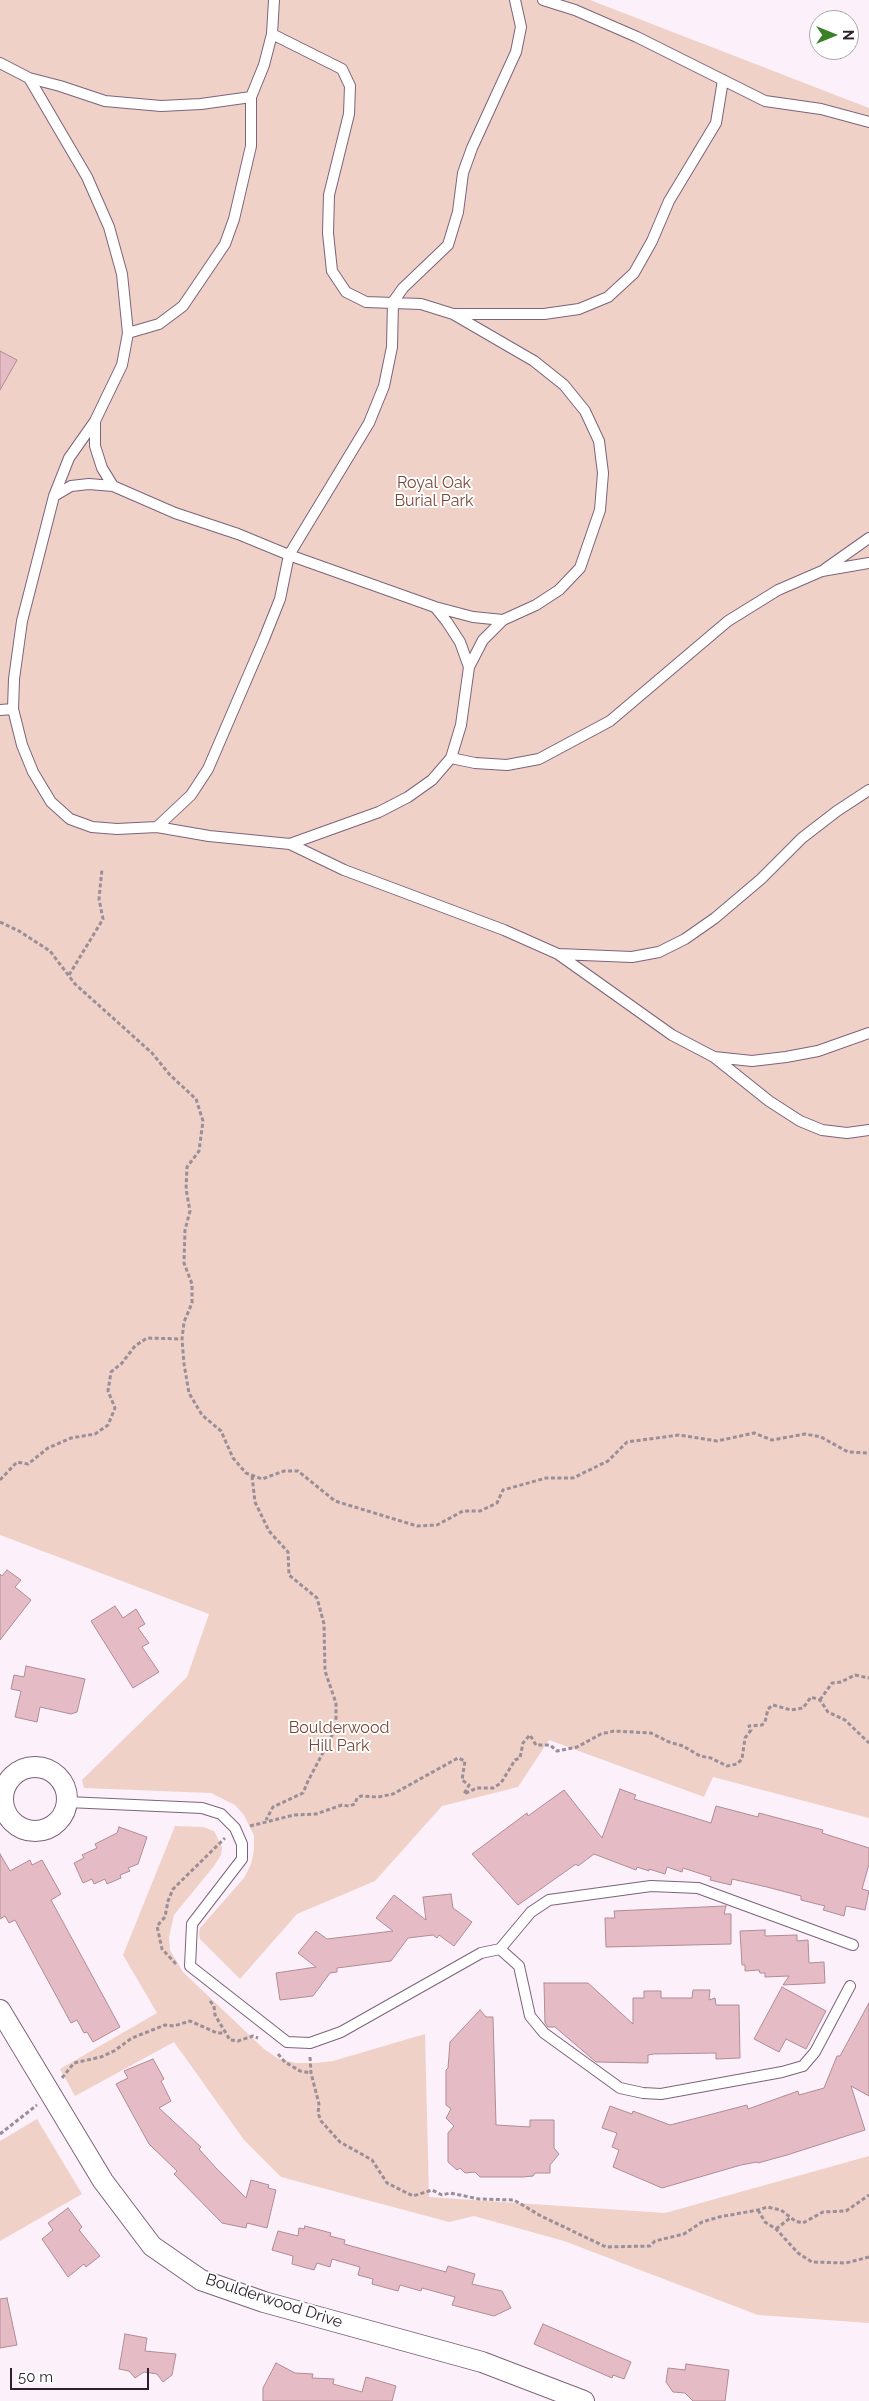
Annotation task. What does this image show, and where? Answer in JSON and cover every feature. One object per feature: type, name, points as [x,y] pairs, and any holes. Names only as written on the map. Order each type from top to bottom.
[{"type":"street","points":[[37,1768],[53,1772],[61,1780],[66,1791],[67,1802],[64,1813],[58,1822],[49,1829],[38,1832],[8,1831],[2,1800],[5,1788],[11,1778],[20,1771],[37,1768]]},
{"type":"street","name":"Boulderwood Drive","points":[[0,2010],[103,2181],[152,2246],[201,2280],[264,2302],[482,2362],[584,2401]]},
{"type":"lane","points":[[128,333],[159,324],[182,306],[225,244],[234,219],[250,146],[250,97],[264,65],[272,34],[274,0]]},
{"type":"lane","points":[[157,827],[190,795],[208,769],[268,631],[280,599],[290,555],[304,528],[369,423],[384,386],[392,347],[393,302],[403,288],[448,245],[458,212],[463,173],[516,52],[521,27],[516,0]]},
{"type":"lane","points":[[543,0],[575,10],[638,37],[766,101],[821,109],[869,122]]},
{"type":"lane","points":[[272,34],[342,69],[350,86],[349,114],[329,195],[328,233],[332,272],[346,292],[366,302],[421,304],[453,314],[534,361],[564,385],[585,410],[599,441],[604,473],[600,510],[580,568],[559,590],[536,605],[503,620],[483,640],[469,667],[461,725],[451,758],[432,780],[408,797],[379,812],[290,844]]},
{"type":"lane","points":[[0,63],[29,78],[105,101],[161,106],[201,104],[250,97]]},
{"type":"lane","points":[[29,78],[87,177],[109,227],[122,274],[128,333],[122,364],[95,421],[69,458],[54,496],[22,621],[14,679],[13,709],[22,745],[33,772],[52,802],[70,819],[92,828],[157,827],[209,836],[290,844],[344,870],[504,930],[558,954],[672,1035],[714,1057],[768,1101],[800,1121],[822,1130],[847,1133],[869,1130]]},
{"type":"lane","points":[[453,314],[544,314],[579,309],[608,297],[634,273],[652,241],[669,201],[716,123],[723,80]]},
{"type":"lane","points":[[95,421],[95,446],[102,468],[113,486]]},
{"type":"lane","points":[[54,496],[71,486],[89,484],[113,486],[175,514],[238,534],[290,555],[435,607],[473,617],[503,620]]},
{"type":"lane","points":[[451,758],[475,763],[507,765],[539,759],[570,744],[610,721],[654,686],[728,621],[778,590],[822,571],[869,538]]},
{"type":"lane","points":[[822,571],[869,563]]},
{"type":"lane","points":[[435,607],[460,642],[469,667]]},
{"type":"lane","points":[[0,710],[13,709]]},
{"type":"lane","points":[[558,954],[632,957],[658,952],[685,939],[715,918],[760,879],[802,838],[837,811],[869,790]]},
{"type":"lane","points":[[714,1057],[752,1061],[786,1057],[818,1050],[869,1033]]},
{"type":"lane","points":[[67,1802],[202,1808],[222,1814],[235,1828],[242,1844],[242,1859],[192,1924],[190,1966],[287,2042],[310,2043],[341,2032],[481,1953],[500,1949],[530,1912],[549,1900],[651,1886],[698,1888],[853,1945]]},
{"type":"lane","points":[[500,1949],[519,1966],[530,2016],[544,2033],[620,2088],[643,2093],[661,2094],[782,2072],[803,2066],[815,2052],[850,1986]]},
{"type":"path","points":[[69,975],[103,919],[99,899],[102,869]]},
{"type":"path","points":[[0,922],[19,931],[50,951],[75,984],[152,1053],[170,1075],[196,1099],[203,1121],[199,1151],[187,1167],[186,1189],[190,1211],[185,1230],[184,1263],[192,1284],[192,1303],[184,1322],[182,1339],[189,1393],[202,1415],[222,1431],[233,1458],[246,1473],[262,1479],[284,1471],[298,1471],[335,1501],[417,1526],[437,1525],[463,1511],[480,1511],[496,1503],[503,1490],[546,1478],[573,1478],[608,1461],[627,1442],[679,1436],[717,1441],[754,1433],[772,1440],[805,1434],[821,1437],[848,1452],[869,1454]]},
{"type":"path","points":[[0,1480],[17,1462],[28,1464],[48,1448],[71,1438],[95,1434],[108,1425],[115,1408],[108,1391],[110,1372],[122,1363],[135,1346],[147,1338],[182,1339]]},
{"type":"path","points":[[252,1476],[256,1502],[269,1531],[288,1552],[289,1575],[317,1598],[324,1624],[325,1671],[336,1703],[336,1728],[303,1793],[273,1807],[266,1820]]},
{"type":"path","points":[[820,1700],[832,1683],[841,1682],[855,1675],[869,1678]]},
{"type":"path","points":[[177,1967],[162,1949],[157,1932],[158,1926],[165,1917],[168,1901],[173,1889],[185,1875],[235,1828],[252,1826],[266,1820],[316,1814],[342,1805],[349,1806],[355,1804],[357,1798],[361,1796],[393,1794],[458,1758],[465,1761],[462,1780],[469,1785],[464,1794],[477,1788],[493,1788],[501,1783],[515,1760],[520,1758],[523,1743],[530,1734],[536,1745],[550,1745],[557,1751],[577,1748],[601,1734],[614,1731],[651,1733],[669,1742],[683,1746],[700,1756],[711,1758],[727,1766],[737,1764],[742,1759],[745,1738],[751,1730],[749,1726],[762,1725],[765,1722],[768,1710],[773,1705],[791,1710],[807,1706],[808,1700],[811,1697],[820,1700],[828,1712],[845,1720],[869,1743]]},
{"type":"path","points":[[209,2000],[214,2006],[215,2015],[224,2033],[230,2040],[238,2041],[253,2036],[261,2040]]},
{"type":"path","points":[[0,2134],[50,2094],[74,2063],[101,2057],[114,2051],[132,2038],[165,2024],[174,2026],[190,2022],[216,2033],[224,2033]]},
{"type":"path","points":[[310,2043],[311,2073],[319,2104],[318,2114],[321,2121],[340,2142],[372,2160],[386,2183],[413,2196],[432,2190],[442,2195],[450,2193],[479,2199],[514,2200],[541,2216],[606,2247],[632,2245],[638,2247],[684,2234],[710,2219],[758,2210],[767,2206],[776,2208],[790,2218],[802,2223],[823,2212],[846,2211],[869,2195]]},
{"type":"path","points":[[274,2049],[285,2062],[300,2071],[311,2073]]},
{"type":"path","points":[[758,2210],[765,2222],[776,2229],[798,2253],[812,2262],[846,2263],[869,2257]]},
{"type":"path","points":[[776,2229],[790,2218]]},
{"type":"green space","name":"Royal Oak Burial Park","points":[[0,0],[590,0],[869,108],[869,1818],[713,1777],[704,1797],[549,1740],[518,1787],[442,1806],[375,1881],[297,1914],[240,1979],[200,1939],[199,1934],[200,1928],[244,1878],[251,1864],[254,1836],[244,1815],[235,1805],[211,1793],[84,1788],[82,1780],[187,1677],[209,1614],[0,1535]]},
{"type":"green space","points":[[175,1826],[203,1827],[214,1831],[222,1847],[221,1855],[214,1866],[174,1915],[169,1937],[170,1950],[183,1972],[264,2049],[279,2059],[296,2063],[316,2063],[333,2061],[425,2034],[429,2197],[665,2213],[869,2156],[869,2323],[758,2315],[564,2241],[474,2216],[449,2222],[281,2177],[244,2140],[174,2042],[75,2096],[60,2069],[157,2013],[123,1955]]},
{"type":"green space","points":[[37,2119],[82,2194],[0,2241],[0,2141]]},
{"type":"building","points":[[0,351],[17,360],[0,390]]},
{"type":"building","points":[[7,1570],[21,1580],[15,1587],[31,1600],[0,1640],[0,1574],[2,1576]]},
{"type":"building","points":[[115,1606],[123,1618],[136,1609],[145,1624],[138,1628],[149,1643],[142,1647],[159,1672],[133,1688],[91,1621]]},
{"type":"building","points":[[26,1666],[85,1679],[77,1712],[71,1714],[40,1707],[37,1722],[15,1717],[21,1691],[11,1689],[14,1675],[24,1677]]},
{"type":"building","points":[[620,1789],[636,1795],[634,1799],[711,1823],[716,1806],[758,1817],[759,1813],[823,1830],[822,1833],[869,1848],[869,1864],[862,1889],[869,1891],[865,1910],[846,1906],[844,1916],[823,1910],[825,1906],[801,1900],[801,1896],[767,1887],[732,1879],[731,1885],[710,1880],[711,1877],[683,1868],[682,1872],[667,1867],[665,1874],[637,1867],[636,1870],[594,1854],[578,1866],[576,1864],[518,1905],[472,1854],[527,1813],[528,1816],[564,1790],[602,1838]]},
{"type":"building","points":[[119,1827],[147,1837],[138,1864],[128,1868],[130,1871],[120,1875],[121,1878],[107,1884],[105,1879],[94,1884],[92,1879],[83,1883],[74,1863],[84,1858],[82,1855],[97,1848],[95,1844],[117,1833]]},
{"type":"building","points":[[0,1854],[10,1871],[30,1860],[32,1865],[42,1860],[61,1894],[51,1900],[120,2027],[93,2042],[87,2032],[84,2033],[77,2020],[71,2023],[15,1920],[9,1923],[5,1916],[0,1919]]},
{"type":"building","points":[[451,1894],[453,1908],[472,1922],[454,1946],[439,1935],[437,1938],[433,1935],[408,1938],[391,1961],[337,1968],[337,1972],[330,1973],[313,1996],[280,2000],[276,1973],[316,1967],[298,1953],[316,1931],[327,1939],[393,1931],[376,1918],[394,1895],[426,1920],[423,1897]]},
{"type":"building","points":[[726,1906],[724,1914],[731,1914],[731,1944],[606,1947],[605,1918],[615,1918],[614,1911]]},
{"type":"building","points":[[765,1930],[765,1936],[797,1935],[797,1941],[808,1940],[809,1963],[824,1962],[825,1983],[783,1985],[789,1976],[765,1977],[765,1973],[760,1973],[759,1970],[745,1971],[745,1965],[742,1965],[740,1931]]},
{"type":"building","points":[[544,1983],[588,1983],[633,2024],[633,1998],[644,1998],[644,1991],[661,1991],[661,1998],[692,1998],[693,1990],[710,1990],[709,2000],[715,1998],[716,2005],[739,2005],[740,2058],[716,2059],[716,2053],[654,2054],[648,2055],[648,2063],[596,2062],[555,2027],[548,2027],[545,2023]]},
{"type":"building","points":[[782,1987],[826,2011],[806,2049],[786,2039],[779,2052],[754,2039]]},
{"type":"building","points":[[869,2003],[869,2096],[851,2086],[865,2130],[787,2155],[758,2163],[741,2165],[662,2188],[613,2167],[619,2150],[612,2147],[617,2133],[602,2128],[610,2106],[632,2114],[633,2111],[670,2125],[747,2105],[748,2109],[798,2091],[799,2095],[824,2088],[837,2056],[840,2056]]},
{"type":"building","points":[[480,2010],[486,2017],[493,2017],[496,2125],[530,2127],[530,2120],[554,2120],[554,2148],[559,2154],[550,2165],[550,2173],[535,2173],[533,2176],[523,2177],[480,2177],[475,2172],[465,2173],[460,2168],[457,2170],[448,2162],[448,2133],[454,2126],[446,2118],[451,2109],[446,2105],[446,2070],[448,2068],[450,2042]]},
{"type":"building","points":[[153,2059],[164,2079],[161,2081],[171,2101],[159,2108],[201,2147],[199,2149],[246,2198],[251,2180],[269,2185],[268,2188],[276,2190],[267,2228],[247,2223],[246,2228],[222,2223],[174,2174],[177,2171],[149,2144],[116,2084],[128,2078],[124,2071]]},
{"type":"building","points":[[68,2208],[82,2227],[79,2230],[100,2256],[86,2267],[84,2264],[68,2277],[42,2239],[53,2230],[48,2223]]},
{"type":"building","points":[[305,2226],[331,2233],[330,2236],[345,2240],[344,2244],[446,2272],[448,2266],[475,2274],[472,2284],[502,2291],[511,2308],[494,2316],[452,2305],[455,2297],[422,2288],[421,2291],[400,2285],[398,2291],[372,2284],[373,2279],[358,2275],[360,2267],[332,2259],[330,2267],[317,2263],[314,2270],[292,2264],[293,2256],[272,2250],[278,2231],[298,2236],[299,2228],[304,2229]]},
{"type":"building","points":[[7,2298],[17,2345],[0,2348],[0,2299]]},
{"type":"building","points":[[543,2324],[631,2362],[624,2379],[613,2375],[612,2378],[534,2344]]},
{"type":"building","points":[[125,2334],[147,2338],[145,2351],[176,2354],[172,2375],[163,2382],[157,2374],[144,2372],[135,2378],[129,2371],[119,2369]]},
{"type":"building","points":[[276,2363],[295,2373],[313,2374],[312,2378],[334,2379],[333,2384],[362,2392],[366,2377],[396,2386],[392,2401],[263,2401],[263,2388]]},
{"type":"building","points":[[686,2364],[729,2370],[725,2401],[693,2401],[685,2393],[673,2392],[666,2382],[668,2368],[685,2370]]},
{"type":"park label","name":"Boulderwood Hill Park","points":[[339,1737]]}]
